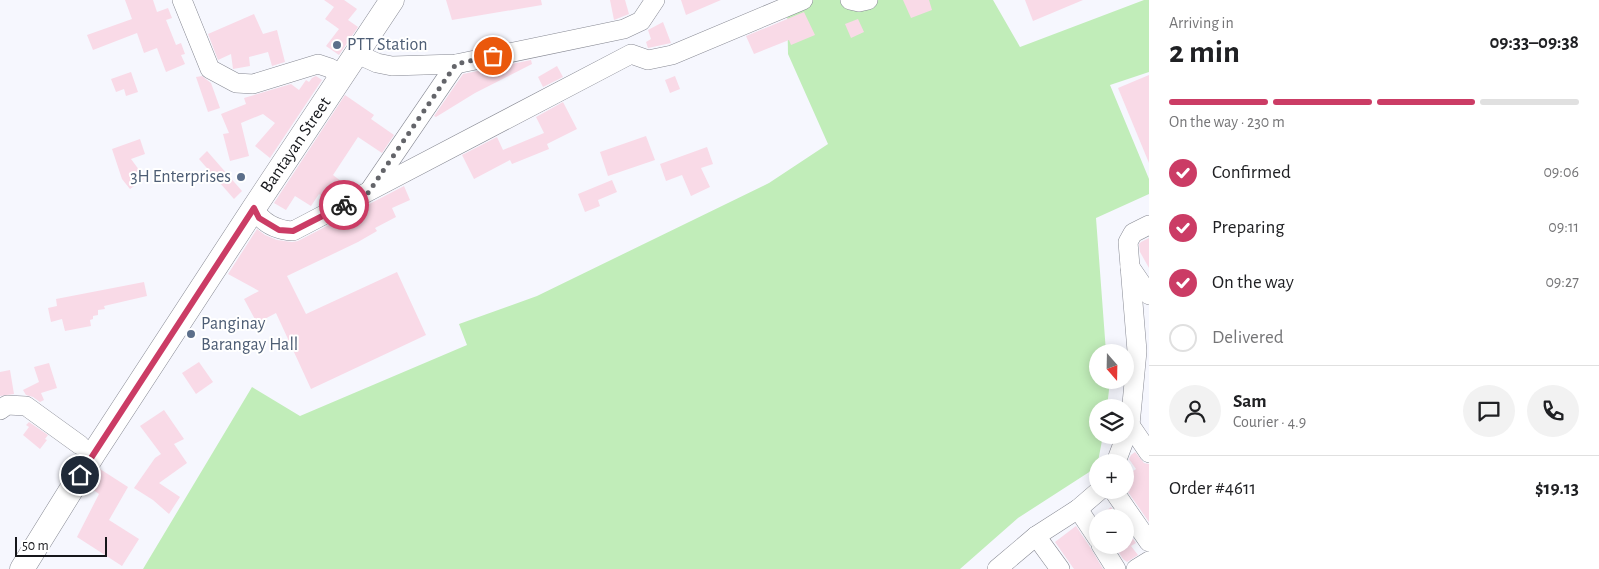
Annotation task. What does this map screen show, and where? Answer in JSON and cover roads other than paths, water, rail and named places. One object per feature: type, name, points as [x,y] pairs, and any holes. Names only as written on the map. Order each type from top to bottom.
[{"type":"main road","name":"Bantayan Street","points":[[22,569],[88,450],[254,208],[392,0]]},
{"type":"street","points":[[182,0],[210,69],[236,83],[253,84],[318,64],[330,68],[342,76]]},
{"type":"street","points":[[357,54],[377,63],[392,66],[456,64],[624,29],[641,20],[655,0]]},
{"type":"street","points":[[254,208],[259,218],[279,230],[293,231],[632,54],[648,60],[672,55],[803,0]]},
{"type":"street","points":[[850,0],[859,2],[868,0]]},
{"type":"street","points":[[624,29],[632,54]]},
{"type":"street","points":[[368,193],[456,64]]},
{"type":"street","points":[[1132,399],[1137,351],[1128,242],[1133,233],[1149,225]]},
{"type":"street","points":[[1129,265],[1149,294]]},
{"type":"street","points":[[1137,351],[1149,369]]},
{"type":"street","points":[[0,410],[6,405],[26,406],[88,450]]},
{"type":"street","points":[[1134,431],[1149,453]]},
{"type":"street","points":[[1001,568],[1036,536],[1078,509],[1090,499]]},
{"type":"street","points":[[1119,499],[1149,542]]},
{"type":"street","points":[[1078,509],[1089,526]]},
{"type":"street","points":[[1036,536],[1060,569]]},
{"type":"street","points":[[1107,554],[1116,569]]},
{"type":"street","points":[[1136,569],[1149,561]]},
{"type":"place","name":"PTT Station","points":[[337,45]]},
{"type":"place","name":"3H Enterprises","points":[[241,177]]},
{"type":"place","name":"Panginay Barangay Hall","points":[[191,334]]}]
